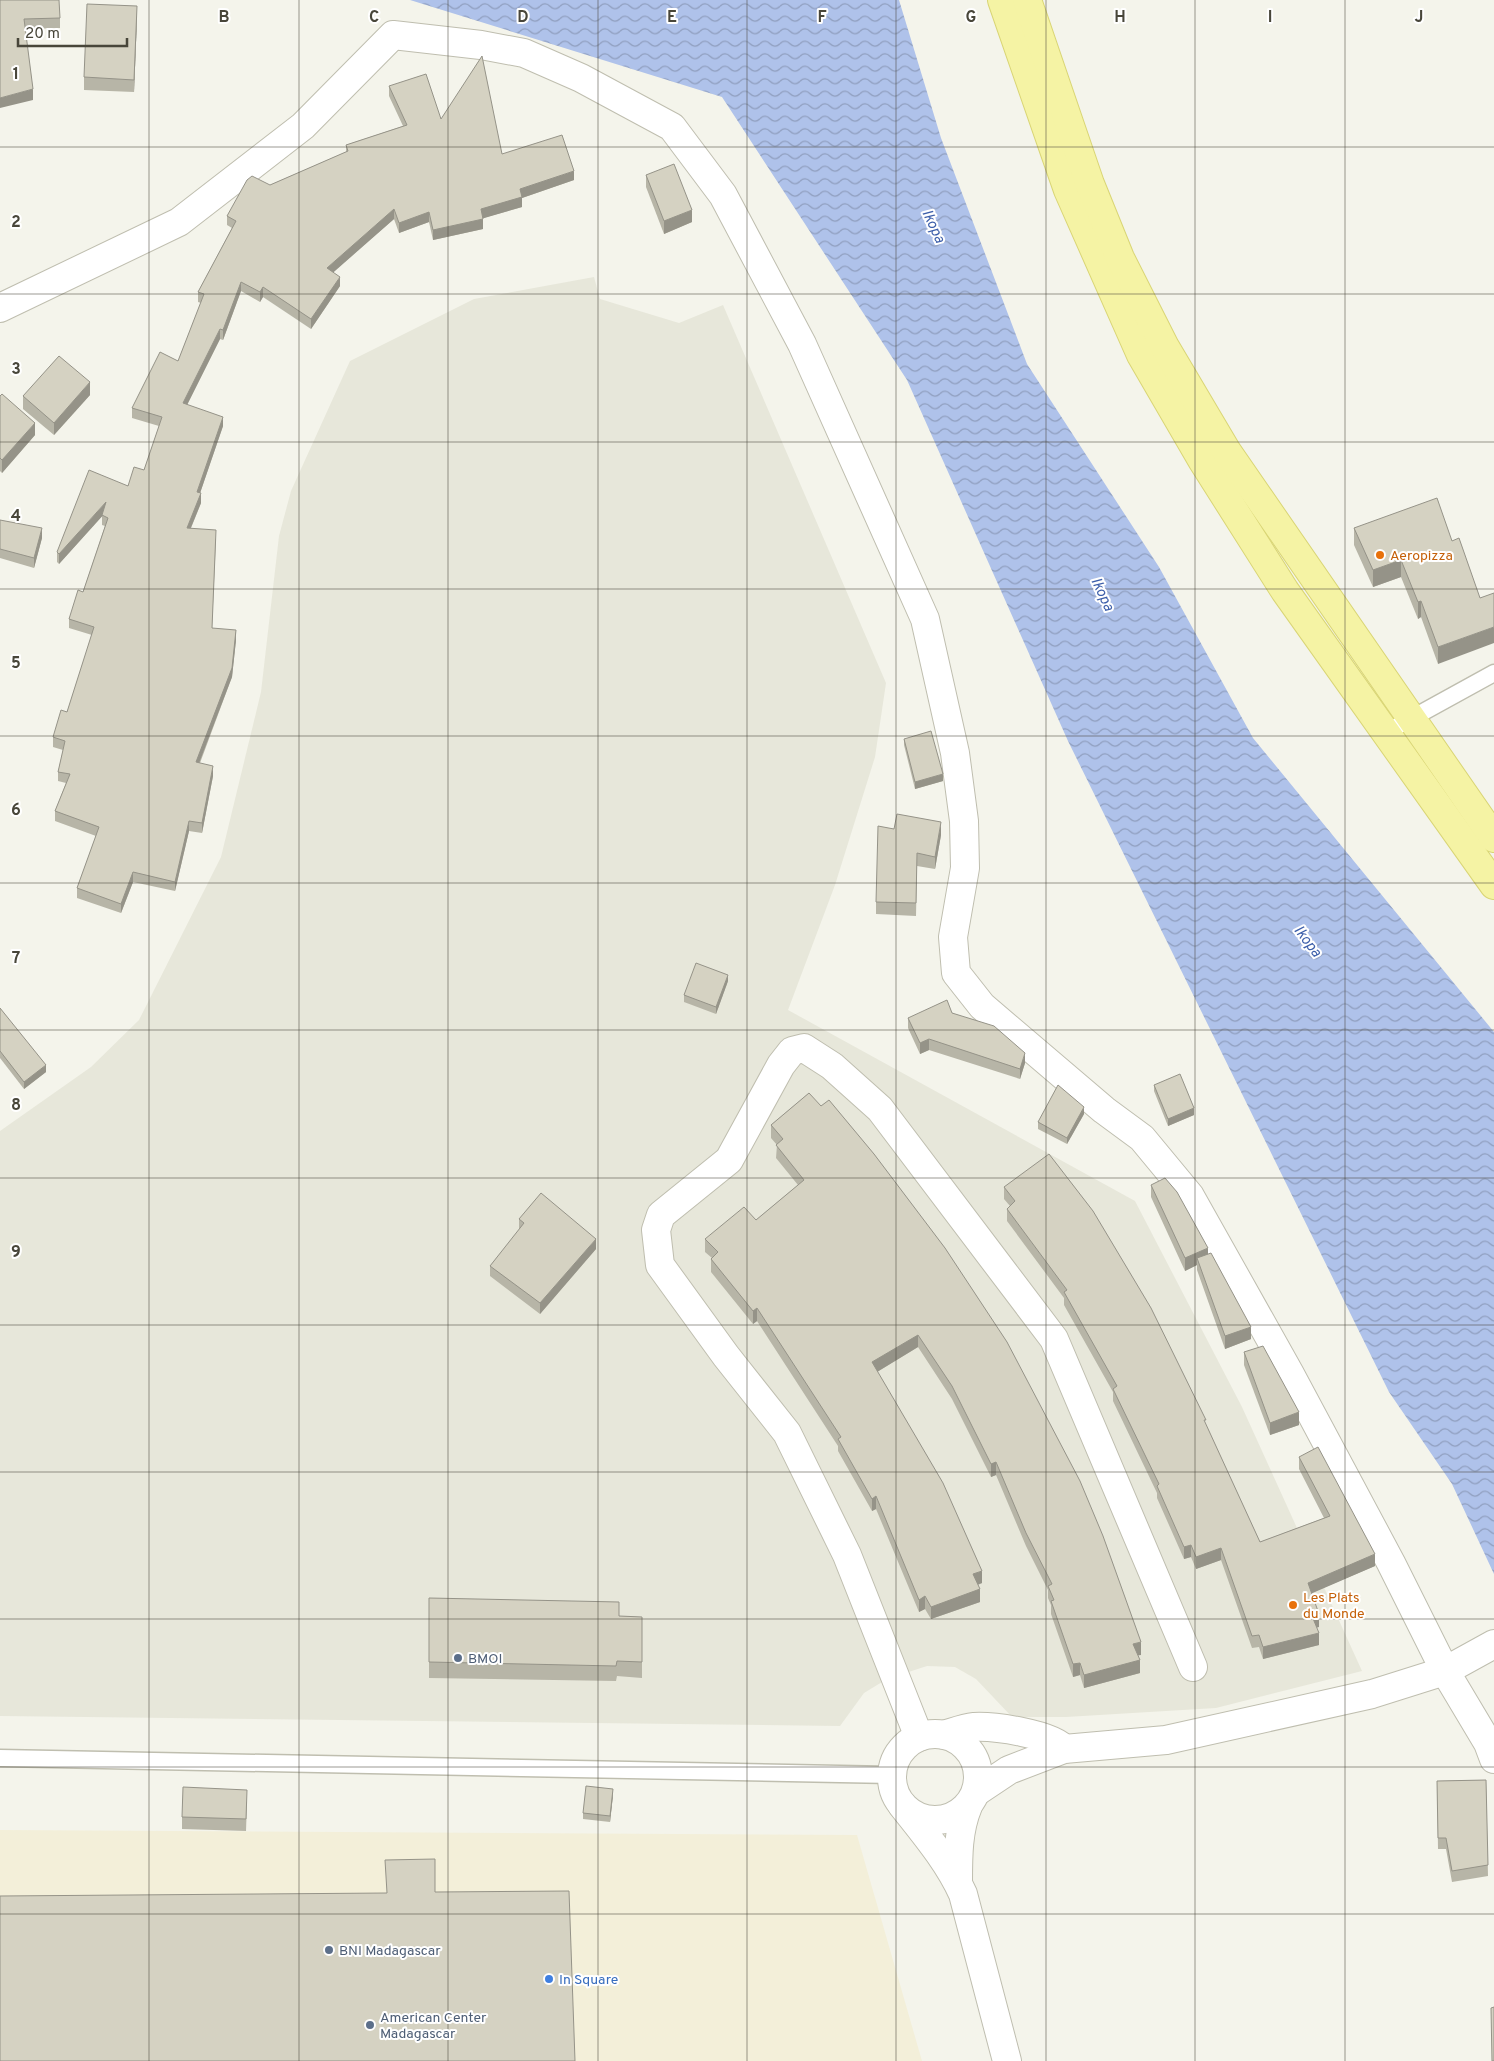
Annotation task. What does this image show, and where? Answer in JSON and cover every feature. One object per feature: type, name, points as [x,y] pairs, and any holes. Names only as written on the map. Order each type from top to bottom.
[{"type":"main road","points":[[1002,0],[1068,190],[1141,355],[1202,460],[1285,591],[1494,886]]},
{"type":"main road","points":[[1027,0],[1090,184],[1120,258],[1165,348],[1216,433],[1494,838]]},
{"type":"street","points":[[0,308],[179,222],[303,126],[393,35],[481,45],[524,53],[581,78],[672,127],[723,195],[802,344],[925,619],[955,753],[964,821],[965,868],[953,938],[956,973],[982,1006],[1104,1110],[1142,1138],[1190,1196],[1299,1391],[1391,1562],[1445,1671],[1488,1743],[1494,1759]]},
{"type":"street","points":[[931,1736],[787,1433],[726,1356],[660,1266],[656,1230],[661,1215],[729,1160],[781,1064],[792,1051],[804,1048],[832,1066],[880,1109],[1054,1339],[1192,1667]]},
{"type":"street","points":[[902,1805],[912,1814],[931,1820],[945,1820],[958,1815],[972,1799],[1010,1770],[1064,1749],[1166,1740],[1372,1694],[1445,1671],[1487,1648]]},
{"type":"street","points":[[1007,2061],[963,1894],[958,1882],[902,1805],[893,1788],[893,1766],[902,1749],[931,1736],[973,1727],[995,1728],[1053,1741],[1064,1749]]},
{"type":"street","points":[[931,1736],[959,1741],[971,1752],[979,1776],[972,1799],[962,1820],[958,1847],[958,1882]]},
{"type":"lane","points":[[1386,733],[1494,673]]},
{"type":"lane","points":[[0,1758],[892,1775]]},
{"type":"shaded area","points":[[594,277],[600,299],[679,323],[723,305],[886,683],[875,757],[835,885],[788,1010],[1135,1201],[1242,1407],[1362,1671],[1216,1708],[1066,1717],[1012,1717],[976,1679],[955,1667],[927,1666],[887,1679],[864,1693],[840,1726],[0,1716],[0,1131],[91,1067],[139,1020],[221,857],[261,692],[279,536],[291,491],[350,361],[474,299]]},
{"type":"shaded area","points":[[0,1830],[857,1835],[922,2061],[0,2061]]},
{"type":"water","name":"Ikopa","points":[[410,0],[899,0],[941,138],[1027,364],[1159,567],[1253,738],[1494,1032],[1494,1574],[1452,1484],[1389,1392],[1068,741],[907,380],[722,97]]},
{"type":"building","points":[[0,0],[59,0],[60,18],[24,19],[33,89],[0,98]]},
{"type":"building","points":[[87,4],[137,6],[134,80],[84,77]]},
{"type":"building","points":[[482,56],[502,154],[562,135],[574,171],[520,189],[522,197],[481,209],[483,219],[433,230],[429,212],[399,223],[394,209],[327,268],[340,277],[311,319],[263,287],[260,292],[241,282],[223,330],[220,329],[183,403],[223,417],[197,492],[201,493],[187,528],[216,530],[212,628],[236,630],[232,668],[196,762],[213,766],[202,823],[189,821],[175,882],[133,872],[121,904],[77,888],[99,827],[55,811],[70,774],[58,772],[65,741],[53,737],[61,710],[67,712],[94,627],[69,619],[78,590],[83,592],[108,518],[102,515],[106,502],[59,554],[57,552],[89,470],[128,486],[134,467],[144,470],[162,417],[132,408],[160,352],[178,361],[204,294],[198,292],[236,221],[227,216],[247,180],[252,176],[270,185],[348,151],[346,145],[407,125],[389,86],[426,74],[441,119]]},
{"type":"building","points":[[674,164],[692,210],[664,221],[646,175]]},
{"type":"building","points":[[59,356],[90,382],[54,423],[23,396]]},
{"type":"building","points":[[2,394],[35,423],[2,460],[0,458],[0,396]]},
{"type":"building","points":[[1437,498],[1452,541],[1459,538],[1480,598],[1494,593],[1494,627],[1438,647],[1421,601],[1418,602],[1401,560],[1373,570],[1354,528]]},
{"type":"building","points":[[0,520],[42,528],[34,558],[0,549]]},
{"type":"building","points":[[931,731],[943,774],[915,782],[904,739]]},
{"type":"building","points":[[897,814],[941,822],[935,857],[917,853],[916,903],[876,902],[878,826],[894,829]]},
{"type":"building","points":[[696,963],[728,975],[716,1007],[684,995]]},
{"type":"building","points":[[947,1000],[952,1013],[994,1026],[1025,1053],[1020,1069],[929,1039],[920,1043],[908,1018]]},
{"type":"building","points":[[0,1008],[46,1065],[24,1082],[0,1051]]},
{"type":"building","points":[[1180,1074],[1194,1108],[1168,1119],[1154,1085]]},
{"type":"building","points":[[1058,1085],[1084,1107],[1067,1138],[1038,1122]]},
{"type":"building","points":[[809,1093],[821,1106],[829,1100],[874,1154],[945,1248],[1007,1342],[1080,1481],[1103,1536],[1141,1642],[1133,1644],[1140,1660],[1084,1675],[1080,1663],[1073,1664],[1051,1601],[1054,1600],[1048,1586],[1052,1584],[1026,1533],[996,1462],[991,1464],[952,1386],[918,1335],[872,1362],[943,1483],[982,1571],[973,1574],[980,1589],[931,1607],[925,1596],[919,1600],[876,1496],[872,1499],[838,1439],[841,1437],[757,1308],[753,1311],[711,1259],[718,1252],[705,1239],[744,1207],[756,1220],[804,1180],[776,1145],[783,1139],[771,1125]]},
{"type":"building","points":[[1049,1154],[1093,1211],[1151,1308],[1206,1420],[1204,1420],[1260,1542],[1330,1516],[1299,1457],[1318,1447],[1375,1554],[1308,1583],[1319,1614],[1312,1616],[1319,1633],[1263,1647],[1259,1635],[1252,1636],[1221,1548],[1196,1557],[1191,1545],[1184,1547],[1157,1486],[1159,1484],[1113,1389],[1117,1386],[1064,1292],[1067,1290],[1007,1209],[1015,1201],[1004,1187]]},
{"type":"building","points":[[1165,1178],[1177,1192],[1208,1248],[1185,1258],[1151,1185]]},
{"type":"building","points":[[541,1193],[596,1239],[540,1303],[490,1266],[524,1223],[519,1219]]},
{"type":"building","points":[[1211,1253],[1251,1327],[1225,1336],[1197,1258]]},
{"type":"building","points":[[1263,1346],[1299,1412],[1270,1423],[1244,1352]]},
{"type":"building","points":[[429,1598],[619,1602],[619,1616],[642,1617],[642,1662],[617,1661],[616,1666],[429,1662]]},
{"type":"building","points":[[1486,1780],[1488,1865],[1452,1871],[1446,1838],[1438,1838],[1437,1781]]},
{"type":"building","points":[[586,1786],[613,1789],[610,1816],[583,1813]]},
{"type":"building","points":[[183,1787],[247,1790],[246,1819],[182,1817]]},
{"type":"building","points":[[435,1859],[435,1892],[569,1891],[575,2061],[0,2061],[0,1896],[387,1893],[385,1860]]},
{"type":"building","points":[[1494,2007],[1494,2061],[1492,2061],[1491,2008]]},
{"type":"place","name":"Aeropizza","points":[[1380,555]]},
{"type":"place","name":"Les Plats du Monde","points":[[1293,1605]]},
{"type":"place","name":"BMOI","points":[[458,1658]]},
{"type":"place","name":"BNI Madagascar","points":[[329,1950]]},
{"type":"place","name":"In Square","points":[[549,1979]]},
{"type":"place","name":"American Center Madagascar","points":[[370,2025]]}]
